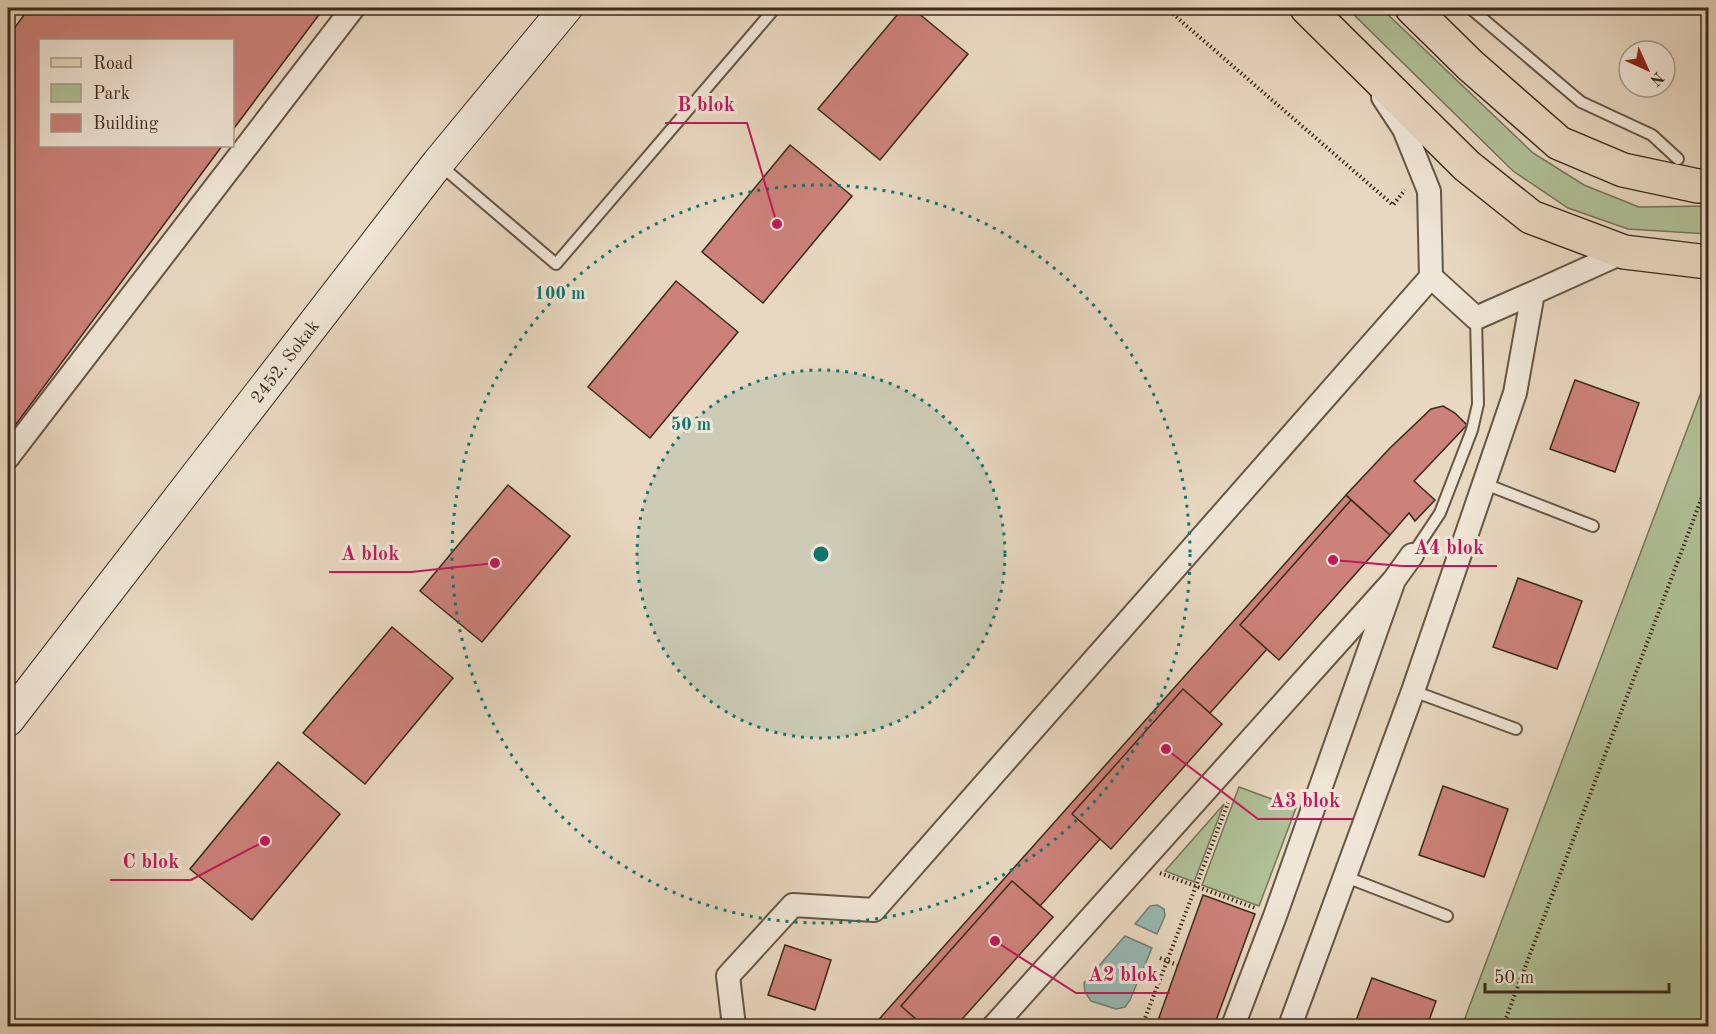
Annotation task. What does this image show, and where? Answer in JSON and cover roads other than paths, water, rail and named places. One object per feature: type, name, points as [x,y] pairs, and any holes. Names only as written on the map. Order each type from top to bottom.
[{"type":"main road","name":"2452. Sokak","points":[[8,720],[438,163],[566,8]]},
{"type":"main road","points":[[1307,8],[1467,166],[1531,217],[1624,252],[1708,262]]},
{"type":"main road","points":[[1412,8],[1470,65],[1559,143],[1623,170],[1698,186],[1708,186]]},
{"type":"street","points":[[8,457],[353,8]]},
{"type":"street","points":[[734,1026],[728,975],[793,905],[874,909],[1431,277],[1429,191],[1404,129],[1355,54]]},
{"type":"street","points":[[1431,277],[1476,318],[1624,252]]},
{"type":"street","points":[[1290,1026],[1413,691],[1485,484],[1515,393],[1533,293]]},
{"type":"street","points":[[1002,1025],[1394,580],[1412,555]]},
{"type":"street","points":[[1233,1026],[1275,916],[1394,580]]},
{"type":"lane","points":[[438,163],[556,264],[775,8]]},
{"type":"lane","points":[[1470,8],[1581,102],[1652,135],[1678,159]]},
{"type":"lane","points":[[1412,555],[1440,513],[1472,430],[1478,404],[1476,318]]},
{"type":"lane","points":[[1485,484],[1593,526]]},
{"type":"lane","points":[[1413,691],[1516,729]]},
{"type":"lane","points":[[1346,877],[1447,916]]},
{"type":"water","points":[[1157,905],[1164,909],[1165,916],[1157,934],[1135,924],[1150,906]]},
{"type":"water","points":[[1125,936],[1152,948],[1130,1000],[1125,1007],[1116,1009],[1091,1001],[1085,992],[1084,983]]},
{"type":"place","name":"B blok","points":[[777,224]]},
{"type":"place","name":"A4 blok","points":[[1333,560]]},
{"type":"place","name":"A blok","points":[[495,563]]},
{"type":"place","name":"A3 blok","points":[[1166,749]]},
{"type":"place","name":"C blok","points":[[265,841]]},
{"type":"place","name":"A2 blok","points":[[995,941]]}]
